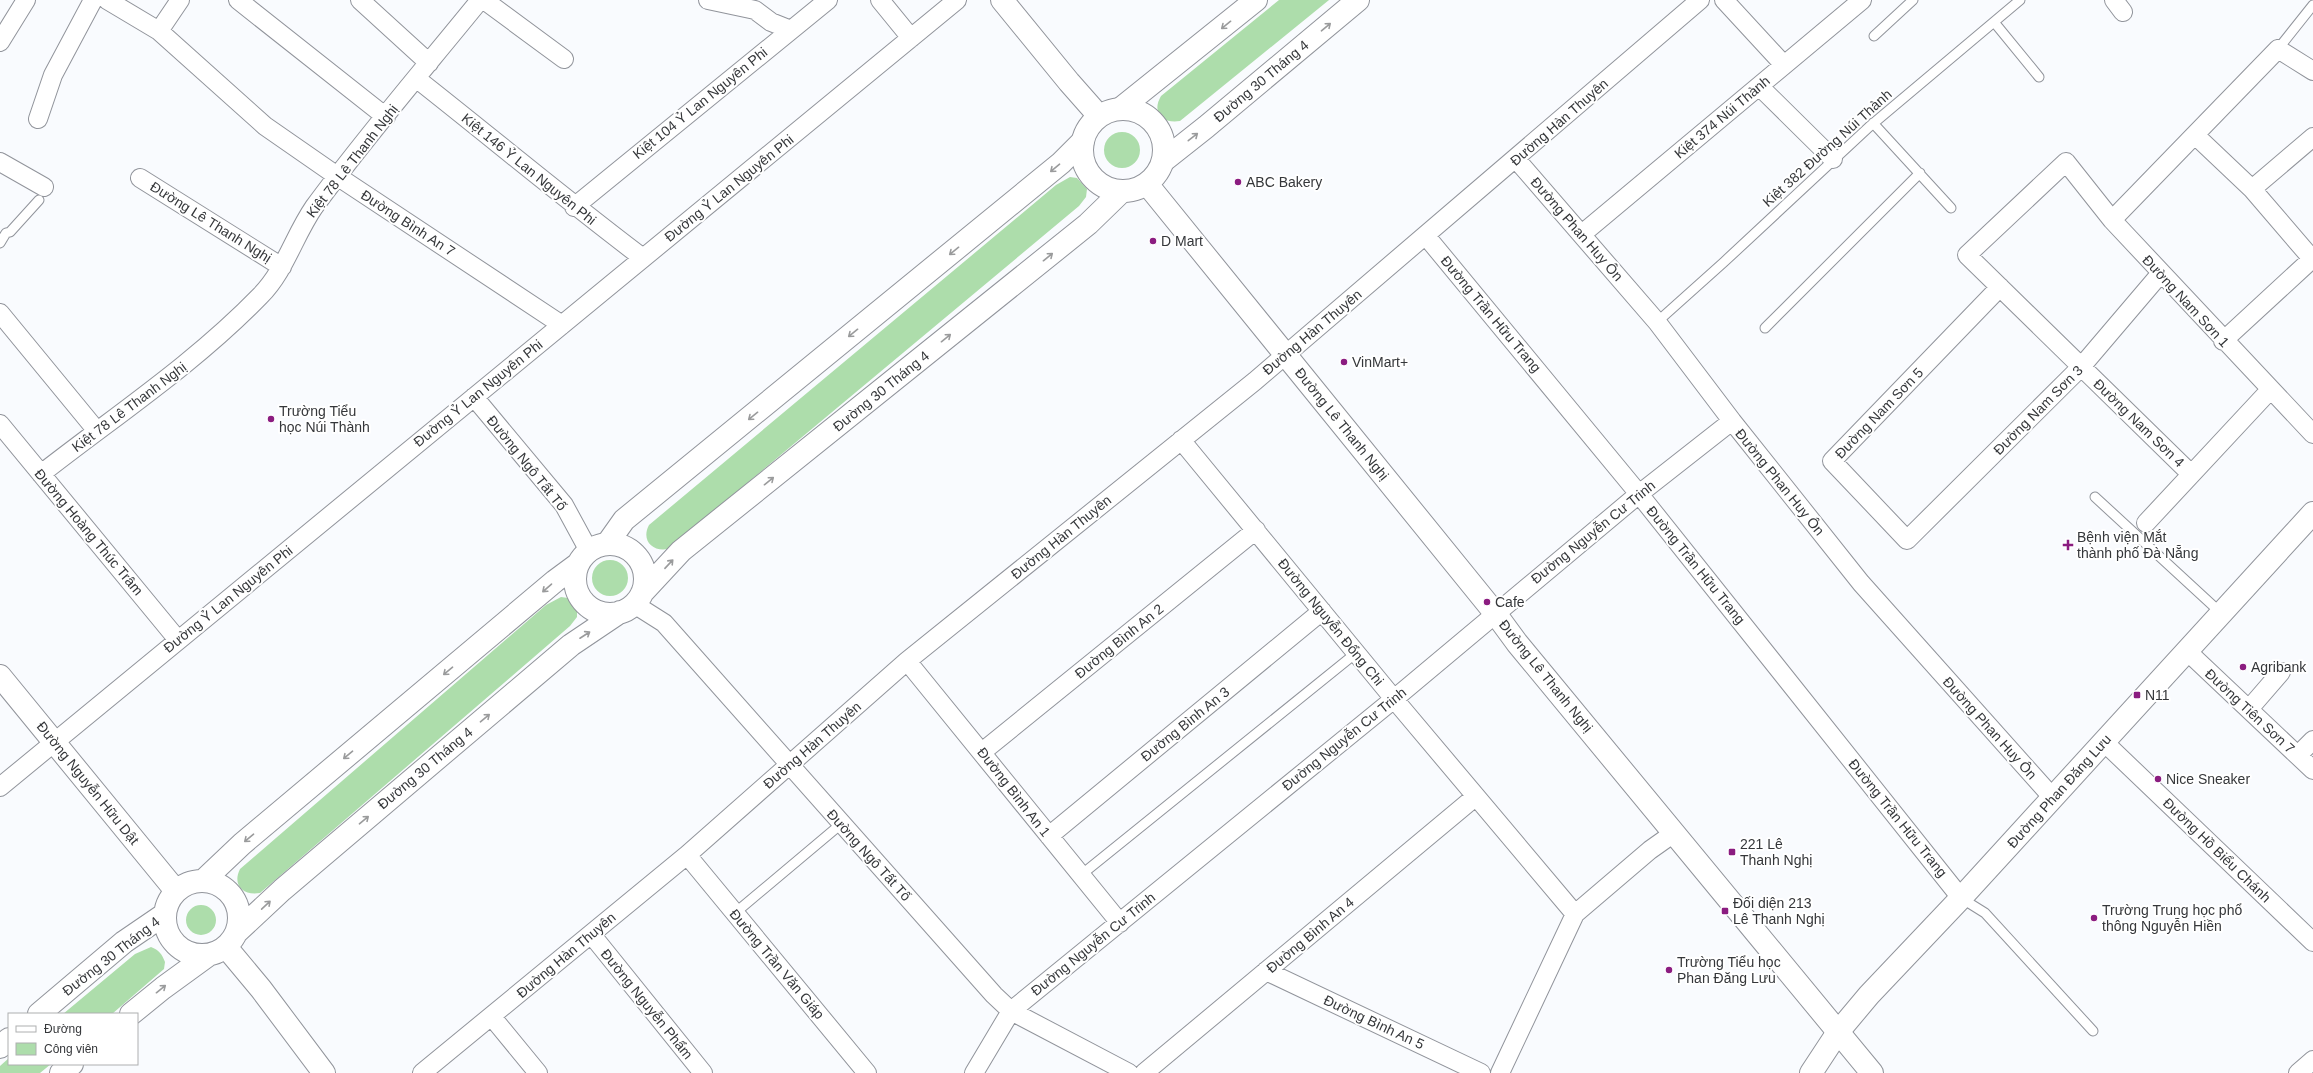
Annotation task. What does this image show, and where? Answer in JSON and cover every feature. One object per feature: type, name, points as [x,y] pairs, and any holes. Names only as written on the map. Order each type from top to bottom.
[{"type":"street","points":[[0,42],[26,0]]},
{"type":"street","points":[[38,119],[53,75],[93,0]]},
{"type":"street","name":"Đường Bình An 7","points":[[107,0],[159,30],[265,126],[337,176],[562,325]]},
{"type":"street","points":[[159,30],[180,0]]},
{"type":"street","points":[[238,0],[386,117]]},
{"type":"street","points":[[360,0],[429,63]]},
{"type":"street","name":"Kiệt 78 Lê Thanh Nghị","points":[[41,474],[195,357],[261,295],[282,267],[308,216],[337,176],[480,0]]},
{"type":"street","points":[[484,0],[564,59]]},
{"type":"street","points":[[708,0],[755,10],[771,22],[790,30]]},
{"type":"street","name":"Kiệt 104 Ỷ Lan Nguyên Phi","points":[[574,206],[828,0]]},
{"type":"street","points":[[880,0],[911,38]]},
{"type":"street","name":"Đường Ỷ Lan Nguyên Phi","points":[[0,787],[956,0]]},
{"type":"street","points":[[1002,0],[1069,82],[1109,112],[1142,114],[1158,128],[1163,144],[1162,161],[1159,170],[1147,184],[1138,188],[1122,191],[1110,190],[1099,184],[1090,176],[1083,160],[1083,141]]},
{"type":"street","points":[[204,880],[242,844],[555,581],[591,553],[624,520],[1049,173],[1083,141],[1091,124],[1109,112],[1256,0]]},
{"type":"street","name":"Đường 30 Tháng 4","points":[[1162,161],[1206,127],[1358,0]]},
{"type":"street","name":"Đường Hàn Thuyên","points":[[422,1073],[492,1017],[687,855],[907,661],[1181,440],[1426,236],[1700,0]]},
{"type":"street","points":[[1724,0],[1784,65]]},
{"type":"street","name":"Kiệt 374 Núi Thành","points":[[1582,234],[1862,0]]},
{"type":"street","points":[[2112,220],[2278,49],[2313,71]]},
{"type":"street","name":"Kiệt 146 Ỷ Lan Nguyên Phi","points":[[417,78],[536,173],[574,206],[643,258]]},
{"type":"street","points":[[1759,86],[1833,160]]},
{"type":"street","points":[[2195,135],[2252,188],[2313,259],[2223,341]]},
{"type":"street","points":[[2252,188],[2313,137]]},
{"type":"street","name":"Đường Phan Huy Ôn","points":[[1516,159],[1657,322],[1732,421],[1860,583],[2053,798]]},
{"type":"street","points":[[0,162],[42,193]]},
{"type":"street","name":"Đường Nam Sơn 1","points":[[1967,255],[2066,162],[2112,220],[2223,341],[2313,434]]},
{"type":"street","name":"Đường Lê Thanh Nghị","points":[[140,178],[282,267]]},
{"type":"street","name":"Đường Lê Thanh Nghị","points":[[1147,184],[1495,613],[1517,643],[1872,1073]]},
{"type":"street","name":"Đường 30 Tháng 4","points":[[133,1013],[163,988],[224,945],[282,890],[571,645],[632,603],[681,551],[1082,229],[1122,191]]},
{"type":"street","name":"Đường Trần Hữu Trang","points":[[1426,236],[1639,494],[1961,898]]},
{"type":"street","name":"Đường Nam Sơn 4","points":[[1967,255],[2191,474]]},
{"type":"street","name":"Đường Nam Sơn 3","points":[[1907,540],[2082,367],[2161,273]]},
{"type":"street","name":"Đường Nam Sơn 5","points":[[1907,540],[1832,461],[2000,287]]},
{"type":"street","points":[[0,313],[97,430]]},
{"type":"street","name":"Đường Nam Sơn 4","points":[[2146,523],[2270,390]]},
{"type":"street","name":"Đường Ngô Tất Tố","points":[[474,397],[564,505],[591,553]]},
{"type":"street","name":"Đường Nguyễn Cư Trinh","points":[[974,1073],[1011,1011],[1394,699],[1639,494],[1732,421]]},
{"type":"street","name":"Đường Hoàng Thúc Trâm","points":[[0,424],[178,640]]},
{"type":"street","name":"Đường Nguyễn Đổng Chi","points":[[1181,440],[1475,797],[1575,914]]},
{"type":"street","name":"Đường Phan Đăng Lưu","points":[[1811,1073],[1838,1032],[1869,995],[1961,898],[2188,652],[2313,513]]},
{"type":"street","name":"Đường Bình An 2","points":[[982,752],[1256,530]]},
{"type":"street","points":[[624,547],[638,558],[644,569],[645,581],[632,603],[609,614],[597,612],[580,597],[576,586],[575,575],[591,553],[624,547]]},
{"type":"street","name":"Đường Ngô Tất Tố","points":[[632,603],[664,623],[994,995],[1011,1011],[1129,1073]]},
{"type":"street","name":"Đường Bình An 3","points":[[1049,836],[1322,611]]},
{"type":"street","name":"Đường Tiên Sơn 7","points":[[2188,652],[2313,770]]},
{"type":"street","name":"Đường Bình An 1","points":[[907,661],[1120,923]]},
{"type":"street","points":[[2249,710],[2281,672]]},
{"type":"street","name":"Đường Nguyễn Hữu Dật","points":[[0,676],[176,891]]},
{"type":"street","points":[[2298,755],[2313,740]]},
{"type":"street","name":"Đường Hồ Biểu Chánh","points":[[2104,742],[2313,942]]},
{"type":"street","name":"Đường Bình An 4","points":[[1144,1073],[1475,797]]},
{"type":"street","points":[[1500,1073],[1575,914],[1650,850],[1674,833]]},
{"type":"street","name":"Đường Trần Văn Giáp","points":[[687,855],[867,1073]]},
{"type":"street","points":[[204,880],[221,886],[234,898],[239,908],[240,920],[224,945],[196,955],[185,952],[176,945],[169,936],[165,914],[167,906],[176,891],[194,881],[204,880]]},
{"type":"street","name":"Đường 30 Tháng 4","points":[[40,1013],[124,942],[165,914]]},
{"type":"street","name":"Đường Nguyễn Phẩm","points":[[592,934],[703,1073]]},
{"type":"street","points":[[224,945],[261,989],[324,1073]]},
{"type":"street","name":"Đường Bình An 5","points":[[1266,971],[1481,1073]]},
{"type":"street","points":[[492,1017],[538,1073]]},
{"type":"street","points":[[0,1047],[8,1040]]},
{"type":"street","points":[[2298,1073],[2313,1060]]},
{"type":"street","points":[[61,1073],[71,1065]]},
{"type":"lane","points":[[1874,36],[1913,0]]},
{"type":"lane","name":"Kiệt 382 Đường Núi Thành","points":[[1657,322],[1724,262],[1874,122],[2020,0]]},
{"type":"lane","points":[[2278,49],[2313,4]]},
{"type":"lane","points":[[1994,22],[2038,77]]},
{"type":"lane","points":[[1874,122],[1951,208]]},
{"type":"lane","points":[[1765,328],[1920,174]]},
{"type":"lane","points":[[0,243],[6,233],[10,232],[42,193]]},
{"type":"lane","points":[[2095,497],[2222,614]]},
{"type":"lane","points":[[1081,875],[1356,653]]},
{"type":"lane","points":[[735,913],[841,824]]},
{"type":"lane","points":[[1961,898],[1985,913],[2093,1031]]},
{"type":"green space","points":[[1279,0],[1329,0],[1180,121],[1168,121],[1160,116],[1157,108],[1161,96]]},
{"type":"green space","points":[[1125,132],[1135,137],[1139,143],[1139,157],[1135,163],[1129,167],[1119,168],[1109,163],[1105,157],[1104,147],[1109,137],[1115,133]]},
{"type":"green space","points":[[1070,177],[1077,178],[1087,189],[1086,197],[1079,206],[668,549],[657,549],[650,544],[646,536],[649,525],[1056,185]]},
{"type":"green space","points":[[614,560],[623,565],[627,571],[627,585],[623,591],[614,596],[606,596],[597,591],[593,585],[592,574],[597,565],[603,561]]},
{"type":"green space","points":[[561,597],[568,598],[577,609],[577,617],[570,626],[260,893],[249,893],[241,888],[237,880],[240,869],[546,605]]},
{"type":"green space","points":[[201,905],[212,909],[216,920],[212,931],[201,935],[190,931],[186,920],[190,909]]},
{"type":"green space","points":[[151,947],[156,949],[163,957],[165,962],[164,969],[113,1013],[64,1013],[135,954]]},
{"type":"green space","points":[[8,1059],[8,1065],[50,1065],[40,1073],[0,1073],[0,1066]]},
{"type":"place","name":"ABC Bakery","points":[[1238,182]]},
{"type":"place","name":"D Mart","points":[[1153,241]]},
{"type":"place","name":"VinMart+","points":[[1344,362]]},
{"type":"place","name":"Trường Tiểu học Núi Thành","points":[[271,419]]},
{"type":"place","name":"Bệnh viện Mắt thành phố Đà Nẵng","points":[[2068,545]]},
{"type":"place","name":"Cafe","points":[[1487,602]]},
{"type":"place","name":"Agribank","points":[[2243,667]]},
{"type":"place","name":"N11","points":[[2137,695]]},
{"type":"place","name":"Nice Sneaker","points":[[2158,779]]},
{"type":"place","name":"221 Lê Thanh Nghị","points":[[1732,852]]},
{"type":"place","name":"Đối diện 213 Lê Thanh Nghị","points":[[1725,911]]},
{"type":"place","name":"Trường Trung học phổ thông Nguyễn Hiền","points":[[2094,918]]},
{"type":"place","name":"Trường Tiểu học Phan Đăng Lưu","points":[[1669,970]]}]
